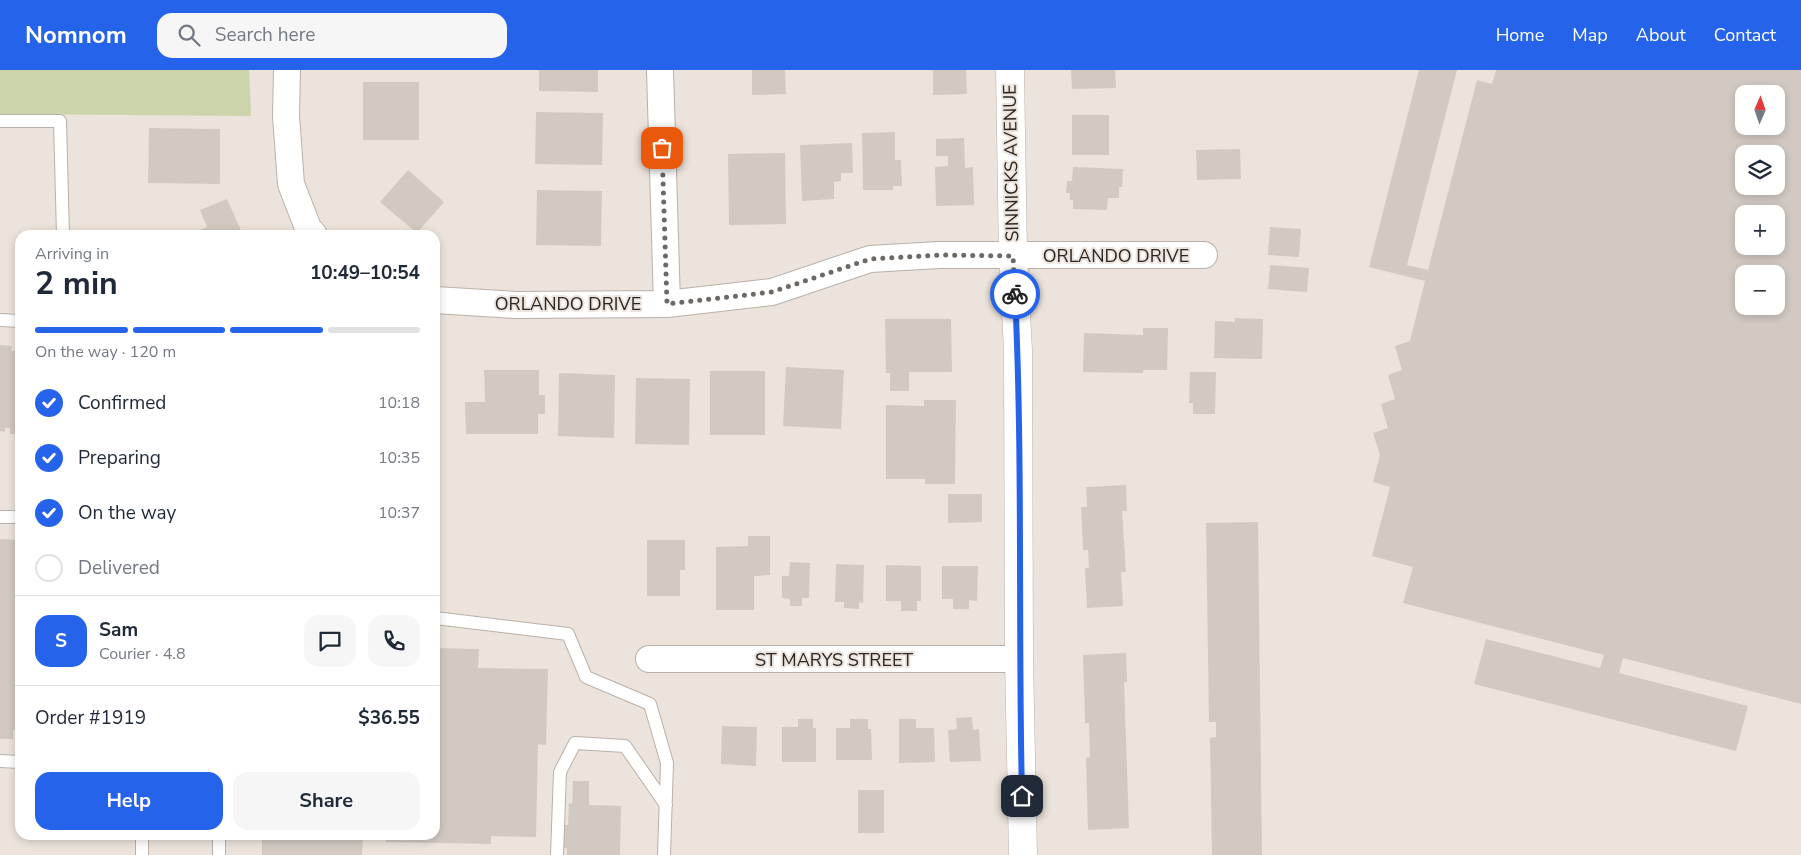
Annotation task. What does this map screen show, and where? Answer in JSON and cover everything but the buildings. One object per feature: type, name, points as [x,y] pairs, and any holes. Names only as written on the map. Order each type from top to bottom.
[{"type":"street","points":[[287,70],[286,116],[291,184],[310,230]]},
{"type":"street","points":[[660,70],[667,304]]},
{"type":"street","name":"SINNICKS AVENUE","points":[[1010,70],[1013,256],[1018,350],[1019,659],[1024,855]]},
{"type":"street","name":"ORLANDO DRIVE","points":[[440,300],[516,305],[667,304],[772,292],[870,259],[939,255],[1204,255]]},
{"type":"street","name":"ST MARYS STREET","points":[[649,659],[1019,659]]},
{"type":"lane","points":[[0,121],[60,121],[64,230]]},
{"type":"lane","points":[[0,320],[15,321]]},
{"type":"lane","points":[[0,516],[15,517]]},
{"type":"lane","points":[[440,619],[568,634],[586,677],[650,704],[667,763],[664,855]]},
{"type":"lane","points":[[557,855],[560,772],[575,743],[625,746],[666,805]]},
{"type":"lane","points":[[0,761],[15,762]]},
{"type":"lane","points":[[142,840],[142,855]]},
{"type":"lane","points":[[218,855],[219,840]]},
{"type":"green space","points":[[0,70],[249,70],[251,116],[0,114]]},
{"type":"way so far","points":[[662,148],[667,304],[772,292],[870,259],[939,255],[1013,256],[1015,294]]},
{"type":"route","points":[[1015,294],[1018,350],[1019,659],[1022,796]]}]
